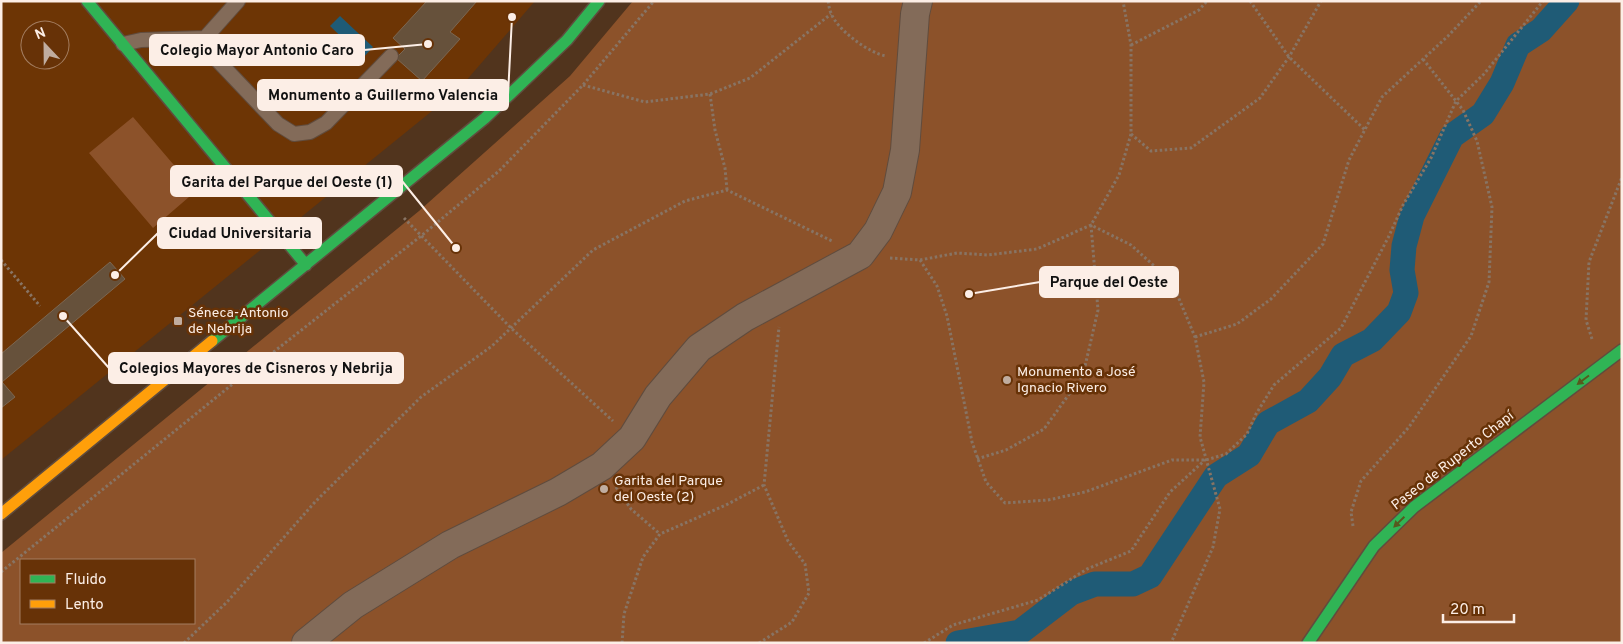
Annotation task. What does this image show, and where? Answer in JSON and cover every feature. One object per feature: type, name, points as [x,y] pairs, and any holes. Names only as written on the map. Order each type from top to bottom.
[{"type":"main road","points":[[87,1],[306,265]]},
{"type":"main road","points":[[1,514],[485,118],[567,40],[599,1]]},
{"type":"main road","name":"Paseo de Ruperto Chapí","points":[[1308,643],[1374,546],[1414,507],[1622,350]]},
{"type":"street","points":[[306,643],[354,605],[450,545],[558,492],[602,466],[632,438],[658,396],[699,348],[745,317],[860,255],[878,231],[898,192],[905,150],[915,14],[918,1]]},
{"type":"lane","points":[[123,44],[141,40],[204,38],[238,1]]},
{"type":"lane","points":[[204,38],[218,61],[278,124],[294,134],[310,132],[326,123],[391,56]]},
{"type":"path","points":[[1,572],[236,381],[422,236],[499,171],[583,85],[654,1]]},
{"type":"path","points":[[828,1],[831,14],[847,34],[879,55],[912,61]]},
{"type":"path","points":[[977,459],[1006,450],[1044,429],[1083,375],[1098,310],[1091,225],[1119,175],[1131,134],[1130,45],[1123,1]]},
{"type":"path","points":[[1130,45],[1199,10],[1207,1]]},
{"type":"path","points":[[1250,1],[1289,57],[1365,130]]},
{"type":"path","points":[[1131,134],[1151,151],[1191,148],[1260,98],[1289,57],[1321,1]]},
{"type":"path","points":[[1195,337],[1237,324],[1271,299],[1324,244],[1349,160],[1382,97],[1481,1]]},
{"type":"path","points":[[924,643],[953,625],[1038,600],[1087,569],[1131,552],[1170,492],[1206,460],[1226,454],[1247,434],[1256,414],[1274,385],[1341,328],[1403,205],[1431,158],[1456,101],[1484,74],[1543,1]]},
{"type":"path","points":[[583,85],[645,102],[710,94],[750,78],[831,14]]},
{"type":"path","points":[[1353,526],[1351,512],[1361,480],[1410,427],[1471,336],[1490,282],[1492,208],[1477,141],[1463,110],[1423,59]]},
{"type":"path","points":[[710,94],[715,130],[724,168],[726,190]]},
{"type":"path","points":[[1592,339],[1586,320],[1589,262],[1622,177]]},
{"type":"path","points":[[386,200],[511,328],[632,438]]},
{"type":"path","points":[[1091,225],[1131,245],[1172,282],[1195,337],[1204,382],[1200,437],[1220,509],[1213,547],[1171,643]]},
{"type":"path","points":[[920,260],[957,253],[988,255],[1037,249],[1091,225]]},
{"type":"path","points":[[1,260],[40,306]]},
{"type":"path","points":[[759,643],[792,622],[809,594],[805,564],[788,541],[764,485],[782,297]]},
{"type":"path","points":[[602,466],[631,509],[660,534]]},
{"type":"path","points":[[622,643],[624,614],[642,558],[660,534],[726,505],[764,485]]},
{"type":"shaded area","points":[[1,1],[535,1],[458,90],[1,460]]},
{"type":"shaded area","points":[[633,1],[1622,1],[1622,643],[1,643],[1,553],[419,211],[570,76]]},
{"type":"shaded area","points":[[133,117],[196,191],[153,228],[89,153]]},
{"type":"water","points":[[340,16],[373,47],[363,58],[330,26]]},
{"type":"building","points":[[427,1],[477,1],[450,32],[460,39],[422,81],[396,58],[405,49],[393,38]]},
{"type":"building","points":[[110,262],[125,279],[2,382],[15,397],[1,408],[1,354]]},
{"type":"waterway","points":[[958,643],[1020,632],[1071,593],[1095,584],[1133,584],[1150,576],[1216,476],[1249,455],[1268,423],[1308,401],[1330,377],[1343,355],[1372,340],[1399,312],[1406,293],[1402,270],[1404,246],[1412,216],[1452,136],[1483,114],[1502,83],[1518,45],[1541,30],[1567,1]]},
{"type":"traffic: fast","points":[[87,1],[306,265]]},
{"type":"traffic: fast","points":[[212,341],[485,118],[567,40],[599,1]]},
{"type":"traffic: fast","points":[[1308,643],[1374,546],[1414,507],[1622,350]]},
{"type":"traffic: slow","points":[[1,514],[212,341]]},
{"type":"place","name":"Monumento a Guillermo Valencia","points":[[512,17]]},
{"type":"place","name":"Colegio Mayor Antonio Caro","points":[[428,44]]},
{"type":"place","name":"Garita del Parque del Oeste (1)","points":[[456,248]]},
{"type":"place","name":"Ciudad Universitaria","points":[[115,275]]},
{"type":"place","name":"Parque del Oeste","points":[[969,294]]},
{"type":"place","name":"Colegios Mayores de Cisneros y Nebrija","points":[[63,316]]},
{"type":"place","name":"Séneca-Antonio de Nebrija","points":[[178,321]]},
{"type":"place","name":"Monumento a José Ignacio Rivero","points":[[1007,380]]},
{"type":"place","name":"Garita del Parque del Oeste (2)","points":[[604,489]]}]
